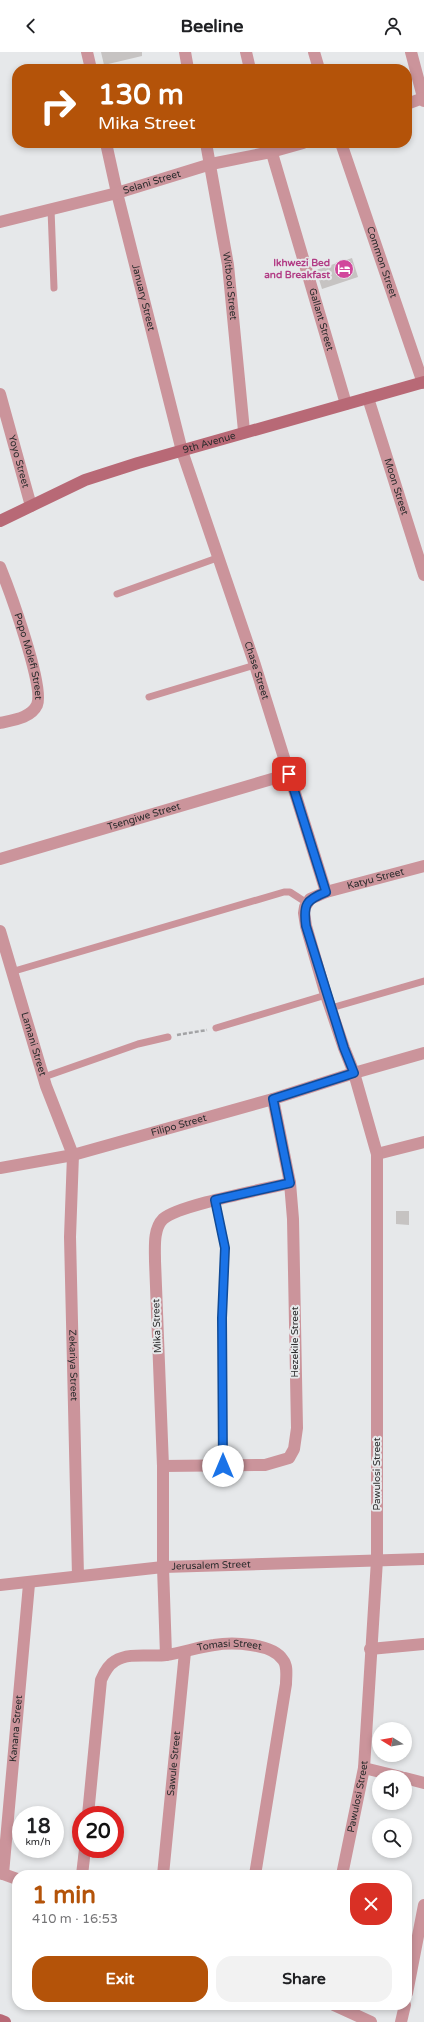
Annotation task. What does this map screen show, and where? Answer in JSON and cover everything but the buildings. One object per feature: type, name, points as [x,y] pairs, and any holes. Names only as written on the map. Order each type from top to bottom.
[{"type":"street","points":[[87,52],[90,64]]},
{"type":"street","points":[[184,52],[187,64]]},
{"type":"street","points":[[246,52],[249,64]]},
{"type":"street","points":[[314,52],[318,64]]},
{"type":"street","points":[[411,52],[423,100],[412,103]]},
{"type":"street","name":"January Street","points":[[107,148],[182,451]]},
{"type":"street","name":"Witbooi Street","points":[[207,148],[228,265],[244,431]]},
{"type":"street","name":"Selani Street","points":[[0,222],[117,193],[210,164],[270,148]]},
{"type":"street","name":"Gallant Street","points":[[270,148],[346,404]]},
{"type":"street","name":"Common Street","points":[[343,148],[423,382]]},
{"type":"street","name":"9th Avenue","points":[[0,521],[85,480],[244,431],[423,382]]},
{"type":"street","name":"Yoyo Street","points":[[0,394],[3,416],[31,506]]},
{"type":"street","name":"Moon Street","points":[[368,398],[424,575]]},
{"type":"street","name":"Chase Street","points":[[182,451],[217,558],[255,665],[326,892]]},
{"type":"street","name":"Popo Molefi Street","points":[[0,566],[35,674],[40,697],[32,712],[23,717],[0,723]]},
{"type":"street","name":"Tsengiwe Street","points":[[0,859],[289,774]]},
{"type":"street","name":"Katyu Street","points":[[307,903],[315,896],[326,892],[424,866]]},
{"type":"street","name":"Pawulosi Street","points":[[307,903],[304,913],[306,926],[326,995],[354,1073],[377,1154],[377,1560],[370,1649],[364,1768],[343,1870]]},
{"type":"street","name":"Lamani Street","points":[[0,931],[11,972],[44,1077],[73,1155]]},
{"type":"street","name":"Filipo Street","points":[[0,1168],[73,1155],[273,1099],[354,1073],[424,1053]]},
{"type":"street","name":"Hezekile Street","points":[[163,1466],[265,1465],[277,1463],[289,1458],[294,1449],[297,1428],[295,1251],[290,1183],[273,1099]]},
{"type":"street","points":[[377,1154],[424,1142]]},
{"type":"street","name":"Zekariya Street","points":[[73,1155],[70,1237],[78,1576]]},
{"type":"street","name":"Mika Street","points":[[163,1567],[163,1466],[155,1261],[157,1231],[163,1219],[173,1214],[215,1200],[290,1183]]},
{"type":"street","name":"Jerusalem Street","points":[[0,1585],[28,1584],[78,1576],[163,1567],[424,1559]]},
{"type":"street","points":[[163,1567],[166,1655]]},
{"type":"street","name":"Kanana Street","points":[[1,1873],[28,1584]]},
{"type":"street","name":"Tomasi Street","points":[[89,1806],[101,1680],[105,1670],[114,1661],[126,1657],[166,1655],[185,1652],[214,1645],[231,1644],[273,1650],[284,1660],[286,1684],[256,1870]]},
{"type":"street","points":[[370,1649],[424,1644]]},
{"type":"street","name":"Sawule Street","points":[[163,1870],[185,1652]]},
{"type":"street","points":[[364,1768],[372,1770]]},
{"type":"street","points":[[412,1780],[424,1783]]},
{"type":"street","points":[[83,1870],[84,1858]]},
{"type":"street","points":[[1,1873],[12,1877]]},
{"type":"street","points":[[412,1967],[424,1905]]},
{"type":"street","points":[[345,2010],[372,2022]]},
{"type":"street","points":[[401,2022],[404,2010]]},
{"type":"street","points":[[0,2020],[5,2022]]},
{"type":"lane","points":[[51,209],[54,288]]},
{"type":"lane","points":[[117,594],[217,558]]},
{"type":"lane","points":[[149,697],[255,665]]},
{"type":"lane","points":[[11,972],[284,892],[290,892],[307,903]]},
{"type":"lane","points":[[331,1008],[424,982]]},
{"type":"lane","points":[[216,1028],[326,995]]},
{"type":"lane","points":[[44,1077],[132,1046],[168,1037]]},
{"type":"lane","points":[[215,1200],[225,1248],[222,1318],[223,1466]]},
{"type":"path","points":[[168,1037],[216,1028]]},
{"type":"place","name":"Ikhwezi Bed and Breakfast","points":[[344,269]]},
{"type":"route","points":[[223,1466],[222,1318],[225,1248],[215,1200],[290,1183],[273,1099],[354,1073],[344,1048],[306,926],[304,913],[307,903],[315,896],[326,892],[289,774]]}]
